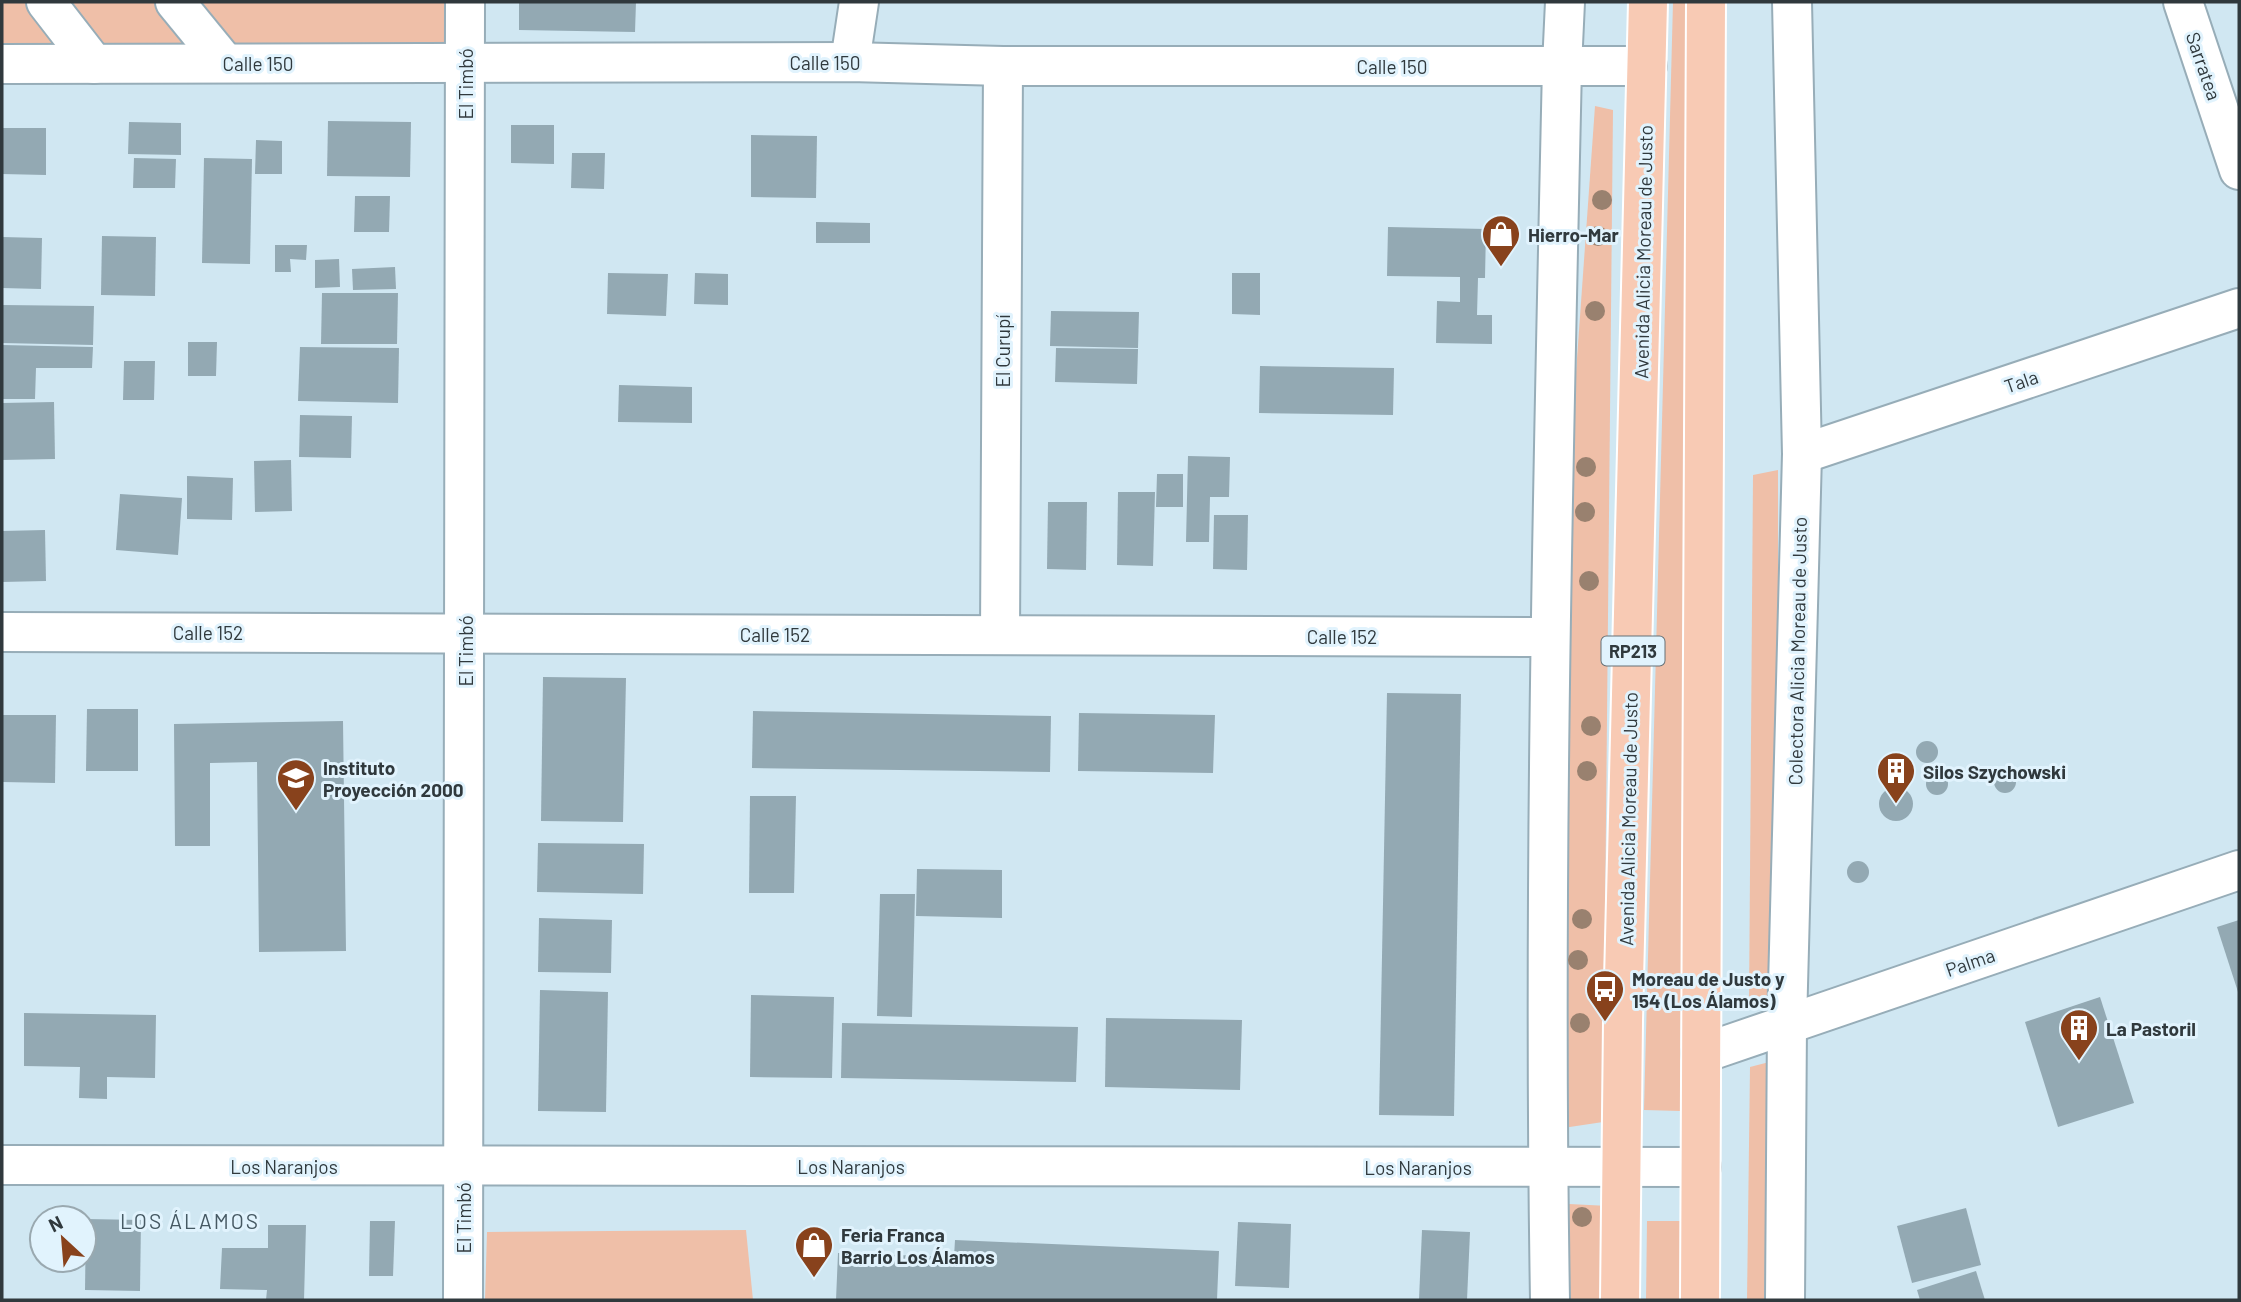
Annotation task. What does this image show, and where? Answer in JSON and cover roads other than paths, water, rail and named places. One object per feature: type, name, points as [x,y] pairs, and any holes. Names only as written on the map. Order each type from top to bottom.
[{"type":"main road","name":"Avenida Alicia Moreau de Justo","points":[[1620,1300],[1623,1021],[1648,2]]},
{"type":"main road","points":[[1700,1300],[1706,2]]},
{"type":"street","points":[[46,2],[94,64]]},
{"type":"street","points":[[175,2],[225,63]]},
{"type":"street","name":"El Timbó","points":[[463,1300],[466,2]]},
{"type":"street","points":[[850,62],[859,2]]},
{"type":"street","points":[[1550,1300],[1549,637],[1565,2]]},
{"type":"street","name":"Colectora Alicia Moreau de Justo","points":[[1785,1300],[1787,1024],[1802,454],[1792,2]]},
{"type":"street","name":"Sarratea","points":[[2183,2],[2239,170]]},
{"type":"street","name":"Calle 150","points":[[2,64],[850,62],[1003,66],[1647,66]]},
{"type":"street","name":"El Curupí","points":[[1000,635],[1003,66]]},
{"type":"street","name":"Tala","points":[[1802,454],[2239,308]]},
{"type":"street","name":"Calle 152","points":[[2,632],[1549,637]]},
{"type":"street","name":"Palma","points":[[1701,1054],[2239,870]]},
{"type":"street","name":"Los Naranjos","points":[[2,1165],[1701,1167]]},
{"type":"place","name":"Hierro-Mar","points":[[1501,268]]},
{"type":"place","name":"Silos Szychowski","points":[[1896,805]]},
{"type":"place","name":"Instituto Proyección 2000","points":[[296,812]]},
{"type":"place","name":"Moreau de Justo y 154 (Los Álamos)","points":[[1605,1023]]},
{"type":"place","name":"La Pastoril","points":[[2079,1062]]},
{"type":"place","name":"Feria Franca Barrio Los Álamos","points":[[814,1279]]},
{"type":"district","name":"LOS ÁLAMOS","points":[[190,1220]]}]
